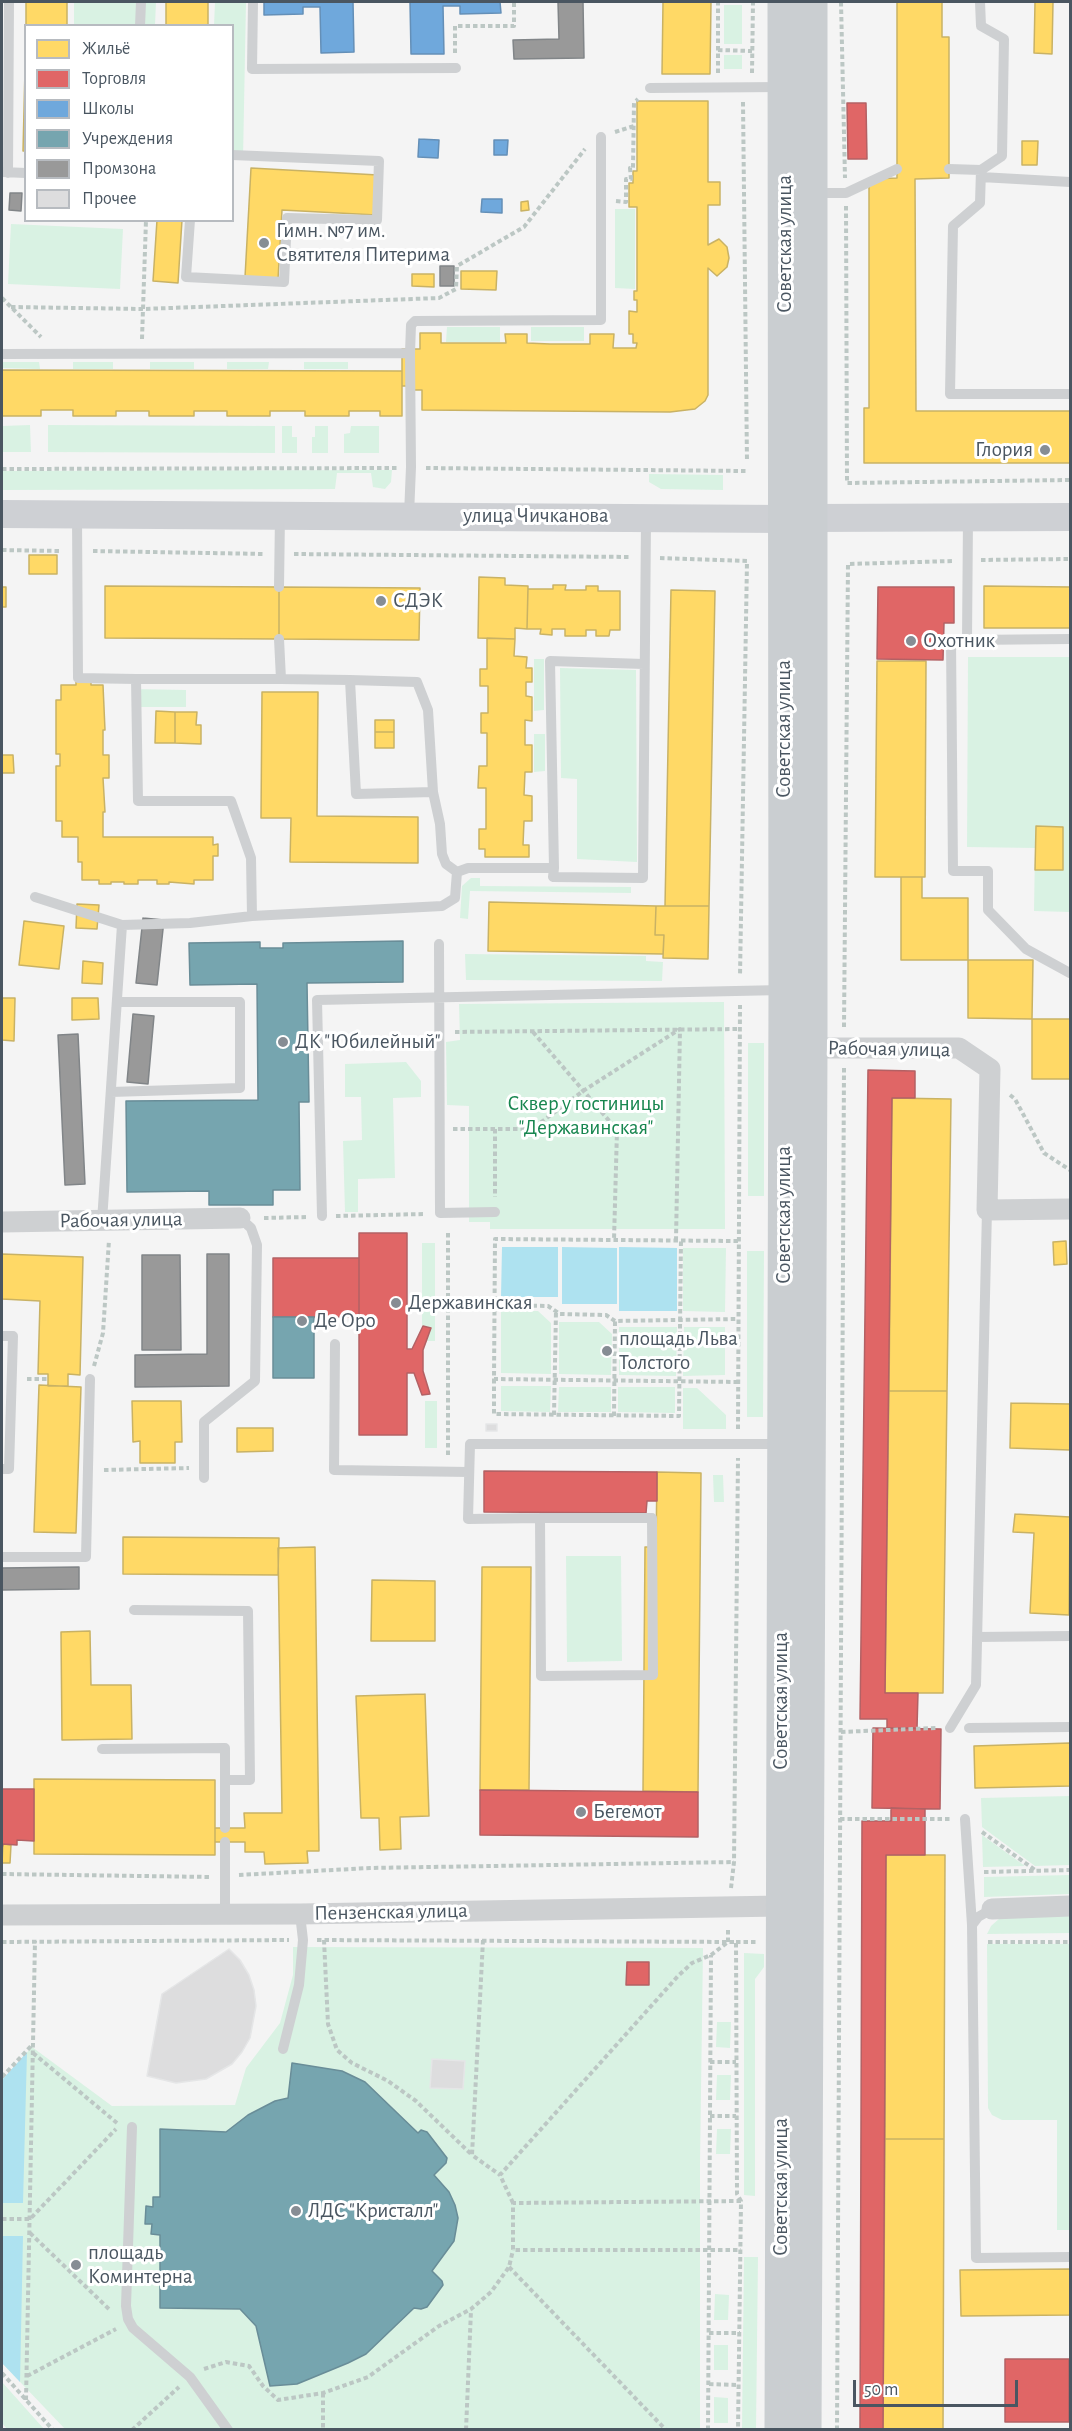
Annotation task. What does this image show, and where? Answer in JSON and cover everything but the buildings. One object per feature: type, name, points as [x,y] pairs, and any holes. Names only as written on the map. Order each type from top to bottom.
[{"type":"main road","name":"Советская улица","points":[[781,2430],[794,1906],[782,1444],[785,990],[798,519],[784,2]]},
{"type":"main road","points":[[805,2430],[794,1906],[811,1048],[798,519],[812,193],[811,2]]},
{"type":"main road","name":"улица Чичканова","points":[[2,514],[646,516],[798,519],[1071,517]]},
{"type":"street","name":"Рабочая улица","points":[[811,1048],[959,1048],[990,1069],[990,1077]]},
{"type":"street","points":[[990,1077],[987,1210],[1071,1209]]},
{"type":"street","name":"Рабочая улица","points":[[2,1221],[240,1218]]},
{"type":"street","name":"Пензенская улица","points":[[2,1915],[300,1914],[794,1906]]},
{"type":"street","points":[[992,1908],[1071,1906]]},
{"type":"lane","points":[[9,2],[5,172],[24,173]]},
{"type":"lane","points":[[140,24],[141,2]]},
{"type":"lane","points":[[253,2],[252,69],[456,68]]},
{"type":"lane","points":[[980,2],[981,26],[1004,39],[1002,156],[981,174],[980,202],[953,226],[950,394],[1071,394]]},
{"type":"lane","points":[[650,88],[786,87]]},
{"type":"lane","points":[[409,516],[411,325],[415,321],[601,320],[601,137]]},
{"type":"lane","points":[[190,222],[186,277],[284,282],[287,218],[377,220],[379,161],[234,155]]},
{"type":"lane","points":[[812,193],[846,193],[897,169]]},
{"type":"lane","points":[[949,169],[1071,182]]},
{"type":"lane","points":[[2,354],[410,353]]},
{"type":"lane","points":[[76,513],[78,678],[417,682],[428,710],[433,792],[440,825],[442,854],[446,864],[457,872]]},
{"type":"lane","points":[[279,587],[280,515]]},
{"type":"lane","points":[[645,664],[550,661],[554,877],[643,878],[646,558],[646,516]]},
{"type":"lane","points":[[967,640],[968,518]]},
{"type":"lane","points":[[279,639],[281,679]]},
{"type":"lane","points":[[1071,639],[951,640],[953,871],[988,871],[988,909],[1026,949],[1071,973]]},
{"type":"lane","points":[[136,679],[138,801],[231,801],[251,858],[252,916]]},
{"type":"lane","points":[[350,680],[356,794],[433,792]]},
{"type":"lane","points":[[457,872],[468,868],[554,868]]},
{"type":"lane","points":[[35,897],[122,925],[190,923],[252,916],[442,906],[455,898],[457,872]]},
{"type":"lane","points":[[106,1221],[111,1092],[122,925]]},
{"type":"lane","points":[[439,944],[440,1214],[495,1212]]},
{"type":"lane","points":[[322,1216],[317,1000],[439,995],[785,990]]},
{"type":"lane","points":[[111,1092],[240,1088],[240,1002],[118,1002]]},
{"type":"lane","points":[[950,1728],[976,1685],[987,1210]]},
{"type":"lane","points":[[204,1473],[204,1422],[255,1381],[257,1245],[251,1228],[240,1218]]},
{"type":"lane","points":[[2,1336],[13,1336],[9,1469],[2,1469]]},
{"type":"lane","points":[[335,1344],[334,1470],[469,1472]]},
{"type":"lane","points":[[2,1557],[86,1557],[90,1379]]},
{"type":"lane","points":[[540,1518],[541,1676],[653,1675],[652,1518],[540,1518],[468,1519],[470,1444],[782,1444]]},
{"type":"lane","points":[[134,1610],[248,1611],[250,1780],[225,1780]]},
{"type":"lane","points":[[977,1637],[1071,1636]]},
{"type":"lane","points":[[969,1728],[1071,1727]]},
{"type":"lane","points":[[102,1749],[225,1748],[225,1828]]},
{"type":"lane","points":[[965,1820],[972,1925],[976,2258],[1071,2257]]},
{"type":"lane","points":[[225,1842],[225,1914]]},
{"type":"lane","points":[[972,1925],[978,1917],[992,1908]]},
{"type":"lane","points":[[283,2049],[299,1985],[303,1940],[300,1914]]},
{"type":"lane","points":[[132,2127],[126,2306],[128,2319],[133,2328],[190,2377],[228,2430]]},
{"type":"path","points":[[456,68],[455,26],[514,26],[514,2]]},
{"type":"path","points":[[718,2],[718,75],[726,75]]},
{"type":"path","points":[[742,75],[752,75],[753,2]]},
{"type":"path","points":[[842,2],[846,193],[847,483],[1071,480]]},
{"type":"path","points":[[718,50],[752,51]]},
{"type":"path","points":[[614,201],[626,202],[626,179],[631,178],[630,168],[633,168],[634,103],[650,88]]},
{"type":"path","points":[[742,98],[747,462]]},
{"type":"path","points":[[11,307],[143,309],[423,299],[447,295],[456,289],[457,266],[524,227],[580,152],[601,137]]},
{"type":"path","points":[[142,354],[146,222]]},
{"type":"path","points":[[2,298],[58,355]]},
{"type":"path","points":[[2,469],[411,468],[746,471]]},
{"type":"path","points":[[2,550],[747,561]]},
{"type":"path","points":[[837,2430],[848,564],[1071,559]]},
{"type":"path","points":[[440,1130],[532,1129],[583,1091],[680,1029]]},
{"type":"path","points":[[675,1240],[680,1029]]},
{"type":"path","points":[[439,1033],[739,1029]]},
{"type":"path","points":[[533,1032],[617,1130],[614,1240]]},
{"type":"path","points":[[990,1077],[1015,1099],[1044,1153],[1071,1170]]},
{"type":"path","points":[[495,1129],[494,1414],[679,1416],[681,1240]]},
{"type":"path","points":[[90,1379],[103,1333],[106,1221]]},
{"type":"path","points":[[448,1233],[448,1471]]},
{"type":"path","points":[[495,1239],[738,1241]]},
{"type":"path","points":[[495,1305],[548,1306],[560,1314],[606,1315],[615,1321],[738,1319]]},
{"type":"path","points":[[554,1415],[555,1311]]},
{"type":"path","points":[[614,1416],[615,1321]]},
{"type":"path","points":[[494,1379],[738,1382]]},
{"type":"path","points":[[728,1942],[728,1906],[734,1862],[738,1459]]},
{"type":"path","points":[[88,1470],[204,1473]]},
{"type":"path","points":[[841,1732],[950,1728]]},
{"type":"path","points":[[840,1819],[965,1820],[1035,1870]]},
{"type":"path","points":[[2,1874],[225,1876],[369,1868],[734,1862]]},
{"type":"path","points":[[969,1872],[1071,1870]]},
{"type":"path","points":[[2,1942],[303,1940],[736,1942],[737,2194],[741,2201],[738,2430]]},
{"type":"path","points":[[249,2366],[263,2386],[278,2400],[322,2393],[368,2376],[438,2326],[471,2309],[491,2292],[509,2267],[513,2250],[513,2203],[500,2175],[472,2155],[416,2101],[387,2080],[352,2063],[337,2050],[328,2024],[324,1940]]},
{"type":"path","points":[[472,2155],[483,1940]]},
{"type":"path","points":[[26,2400],[35,1941]]},
{"type":"path","points":[[500,2175],[678,1976],[692,1963],[728,1942]]},
{"type":"path","points":[[972,1943],[1071,1942]]},
{"type":"path","points":[[708,2430],[711,1954]]},
{"type":"path","points":[[2,2077],[32,2044]]},
{"type":"path","points":[[2,2219],[30,2219],[120,2125],[32,2053]]},
{"type":"path","points":[[710,2062],[736,2062]]},
{"type":"path","points":[[710,2116],[736,2116]]},
{"type":"path","points":[[513,2203],[741,2201]]},
{"type":"path","points":[[30,2233],[114,2314]]},
{"type":"path","points":[[513,2250],[741,2250]]},
{"type":"path","points":[[509,2267],[666,2430]]},
{"type":"path","points":[[466,2430],[471,2309]]},
{"type":"path","points":[[26,2377],[116,2328]]},
{"type":"path","points":[[709,2333],[740,2333]]},
{"type":"path","points":[[2,2373],[52,2430]]},
{"type":"path","points":[[709,2384],[739,2385]]},
{"type":"path","points":[[322,2393],[323,2430]]},
{"type":"green space","points":[[74,2],[156,2],[155,24],[74,24]]},
{"type":"green space","points":[[215,2],[246,2],[243,159],[234,158],[234,24],[214,24]]},
{"type":"green space","points":[[724,5],[742,5],[742,44],[724,44]]},
{"type":"green space","points":[[724,55],[742,55],[742,69],[724,69]]},
{"type":"green space","points":[[615,209],[635,209],[635,289],[615,288]]},
{"type":"green space","points":[[11,224],[123,229],[120,289],[8,284]]},
{"type":"green space","points":[[447,327],[500,327],[500,342],[446,342]]},
{"type":"green space","points":[[531,327],[584,327],[584,341],[531,341]]},
{"type":"green space","points":[[2,362],[39,362],[40,369],[2,368]]},
{"type":"green space","points":[[73,362],[113,362],[113,369],[73,369]]},
{"type":"green space","points":[[150,362],[194,362],[194,369],[150,369]]},
{"type":"green space","points":[[227,362],[269,362],[268,369],[227,369]]},
{"type":"green space","points":[[304,362],[348,362],[348,369],[304,369]]},
{"type":"green space","points":[[30,425],[31,452],[2,452],[2,426]]},
{"type":"green space","points":[[48,425],[275,426],[275,453],[48,452]]},
{"type":"green space","points":[[282,426],[292,426],[292,437],[297,437],[297,453],[282,453]]},
{"type":"green space","points":[[315,426],[328,426],[328,453],[312,453]]},
{"type":"green space","points":[[351,426],[379,426],[379,453],[344,453],[344,434],[350,433]]},
{"type":"green space","points":[[392,470],[391,482],[385,489],[373,487],[371,473],[337,473],[335,489],[2,490],[2,471]]},
{"type":"green space","points":[[649,474],[723,475],[723,490],[661,489],[649,482]]},
{"type":"green space","points":[[968,657],[1070,657],[1070,912],[1034,911],[1035,848],[967,847]]},
{"type":"green space","points":[[534,659],[544,659],[544,710],[534,711]]},
{"type":"green space","points":[[560,668],[636,670],[637,862],[577,859],[577,779],[561,778]]},
{"type":"green space","points":[[132,689],[186,690],[186,707],[132,707]]},
{"type":"green space","points":[[534,734],[545,734],[545,771],[534,772]]},
{"type":"green space","points":[[471,878],[480,878],[480,886],[631,887],[631,893],[470,891],[468,919],[460,918],[462,886]]},
{"type":"green space","points":[[465,954],[646,956],[646,961],[663,962],[662,981],[466,980]]},
{"type":"green space","name":"Сквер у гостиницы \"Державинская\"","points":[[724,1002],[725,1229],[490,1229],[490,1222],[469,1222],[469,1106],[447,1105],[446,1042],[460,1040],[459,1004]]},
{"type":"green space","points":[[748,1043],[764,1043],[764,1196],[748,1196]]},
{"type":"green space","points":[[406,1062],[421,1081],[421,1097],[393,1098],[395,1178],[358,1179],[358,1212],[345,1212],[343,1141],[362,1140],[361,1097],[345,1097],[345,1064]]},
{"type":"green space","points":[[422,1243],[435,1243],[435,1341],[422,1341]]},
{"type":"green space","points":[[683,1248],[726,1248],[725,1312],[683,1311]]},
{"type":"green space","points":[[747,1251],[764,1251],[763,1417],[747,1417]]},
{"type":"green space","points":[[501,1311],[538,1311],[551,1323],[551,1374],[501,1373]]},
{"type":"green space","points":[[559,1322],[599,1322],[612,1334],[611,1375],[559,1374]]},
{"type":"green space","points":[[619,1327],[677,1327],[676,1376],[619,1375]]},
{"type":"green space","points":[[684,1327],[725,1327],[725,1375],[683,1376]]},
{"type":"green space","points":[[501,1386],[551,1386],[550,1412],[501,1411]]},
{"type":"green space","points":[[559,1387],[611,1387],[611,1412],[558,1412]]},
{"type":"green space","points":[[618,1387],[675,1387],[675,1413],[618,1412]]},
{"type":"green space","points":[[683,1388],[697,1388],[726,1415],[726,1429],[683,1429]]},
{"type":"green space","points":[[425,1401],[437,1401],[437,1448],[425,1448]]},
{"type":"green space","points":[[713,1475],[723,1475],[724,1502],[714,1502]]},
{"type":"green space","points":[[566,1556],[621,1556],[622,1661],[567,1662]]},
{"type":"green space","points":[[1070,1796],[1070,1865],[1035,1866],[982,1827],[981,1798]]},
{"type":"green space","points":[[982,1835],[1025,1866],[983,1867]]},
{"type":"green space","points":[[1070,1875],[1070,1894],[984,1897],[984,1877]]},
{"type":"green space","points":[[1070,1915],[1070,1933],[987,1934],[991,1926],[1000,1918]]},
{"type":"green space","points":[[987,1944],[1070,1944],[1070,2230],[1057,2230],[1057,2120],[1002,2120],[992,2115],[988,2108]]},
{"type":"green space","points":[[293,1947],[703,1948],[700,2429],[65,2429],[2,2363],[2,2080],[32,2047],[112,2106],[235,2105],[246,2068],[280,2023],[293,1975]]},
{"type":"green space","points":[[744,1953],[764,1954],[764,1967],[755,1979],[755,2196],[744,2195]]},
{"type":"green space","points":[[717,2022],[731,2022],[730,2048],[716,2047]]},
{"type":"green space","points":[[717,2075],[731,2075],[730,2100],[716,2100]]},
{"type":"green space","points":[[717,2129],[731,2129],[730,2154],[716,2154]]},
{"type":"green space","points":[[744,2257],[758,2257],[756,2429],[742,2429]]},
{"type":"green space","points":[[715,2294],[729,2295],[728,2320],[714,2320]]},
{"type":"green space","points":[[714,2345],[728,2345],[728,2370],[714,2370]]},
{"type":"green space","points":[[2,2382],[44,2429],[7,2429],[2,2423]]},
{"type":"green space","points":[[714,2397],[728,2398],[728,2423],[714,2423]]},
{"type":"water","points":[[502,1247],[558,1247],[558,1297],[501,1297]]},
{"type":"water","points":[[562,1247],[617,1248],[617,1304],[562,1304]]},
{"type":"water","points":[[619,1247],[677,1248],[677,1311],[619,1311]]},
{"type":"water","points":[[27,2052],[23,2203],[2,2203],[2,2080]]},
{"type":"water","points":[[2,2236],[23,2236],[20,2382],[2,2363]]},
{"type":"place","name":"Гимн. №7 им. Святителя Питерима","points":[[264,243]]},
{"type":"place","name":"Глория","points":[[1045,450]]},
{"type":"place","name":"СДЭК","points":[[381,601]]},
{"type":"place","name":"Охотник","points":[[911,641]]},
{"type":"place","name":"ДК \"Юбилейный\"","points":[[283,1042]]},
{"type":"place","name":"Державинская","points":[[396,1303]]},
{"type":"place","name":"Де Оро","points":[[302,1321]]},
{"type":"place","name":"площадь Льва Толстого","points":[[607,1351]]},
{"type":"place","name":"Бегемот","points":[[581,1812]]},
{"type":"place","name":"ЛДС \"Кристалл\"","points":[[296,2211]]},
{"type":"place","name":"площадь Коминтерна","points":[[76,2265]]}]
